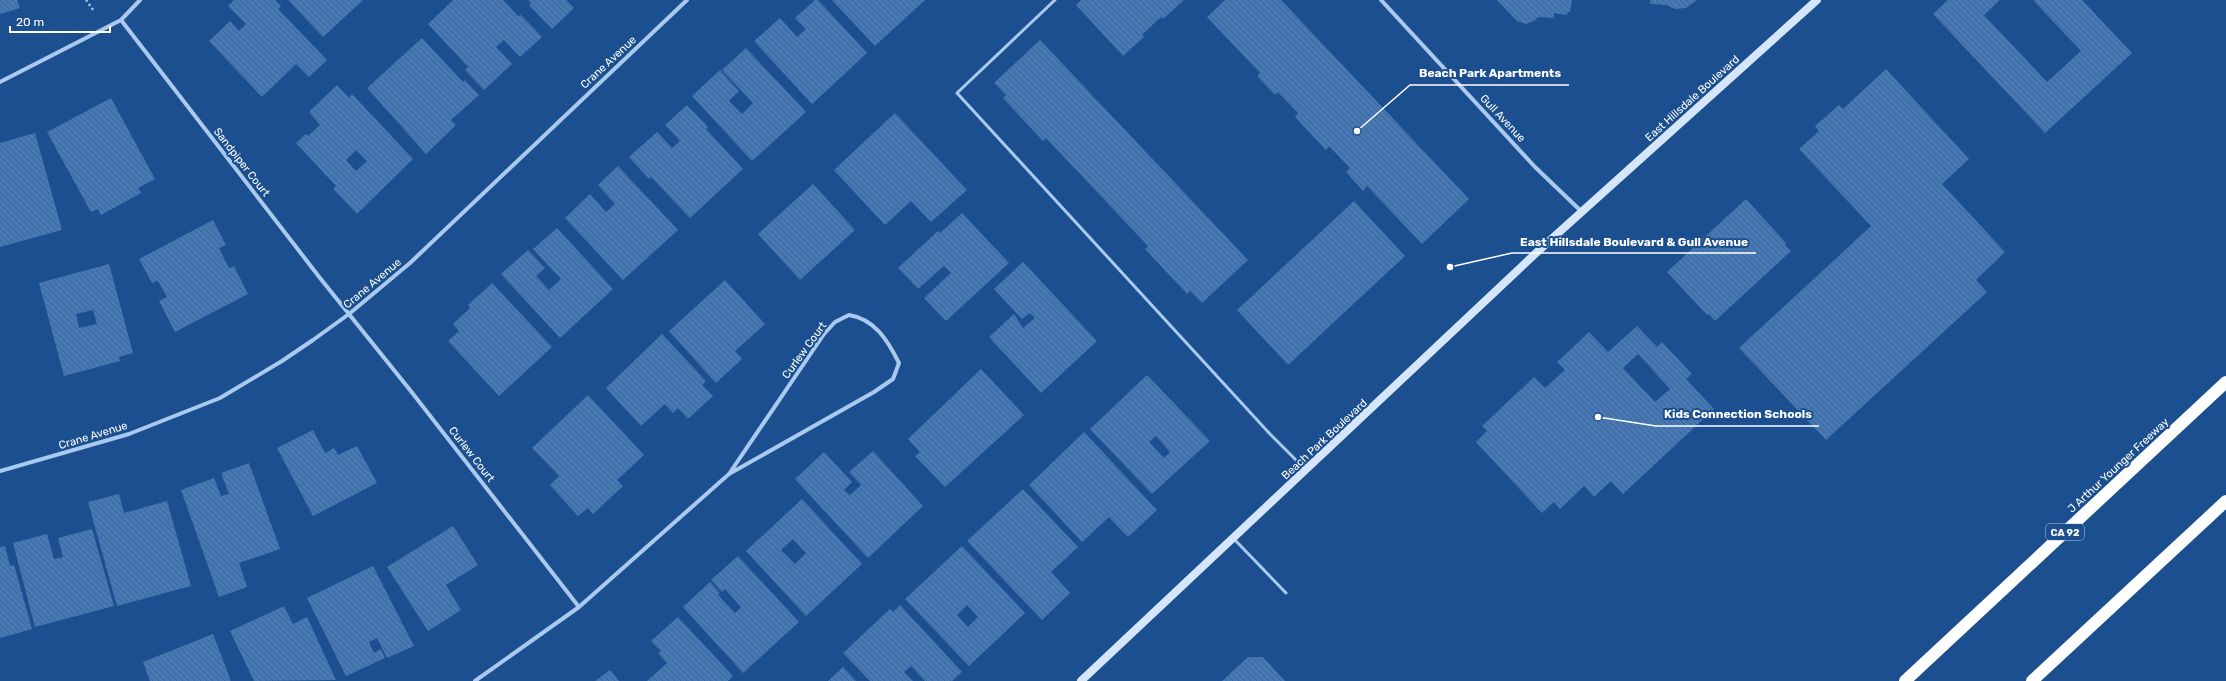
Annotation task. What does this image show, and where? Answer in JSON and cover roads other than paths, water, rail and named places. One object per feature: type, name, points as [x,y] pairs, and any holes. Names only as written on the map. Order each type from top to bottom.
[{"type":"highway","name":"J Arthur Younger Freeway","points":[[1905,681],[2226,382]]},
{"type":"highway","points":[[2032,681],[2226,501]]},
{"type":"main road","name":"East Hillsdale Boulevard","points":[[1581,211],[1817,0]]},
{"type":"main road","name":"Beach Park Boulevard","points":[[1081,681],[1581,211]]},
{"type":"street","points":[[0,82],[121,20],[140,0]]},
{"type":"street","name":"Crane Avenue","points":[[0,471],[129,434],[220,398],[282,361],[349,314],[410,263],[687,0]]},
{"type":"street","name":"Gull Avenue","points":[[1381,0],[1535,166],[1581,211]]},
{"type":"street","name":"Sandpiper Court","points":[[121,20],[349,314]]},
{"type":"street","name":"Curlew Court","points":[[349,314],[579,607]]},
{"type":"street","name":"Curlew Court","points":[[475,681],[579,607],[729,474],[874,392],[893,379],[899,363],[891,346],[874,326],[862,317],[849,315],[835,322],[824,334],[729,474]]},
{"type":"lane","points":[[1055,0],[957,93],[1270,434],[1307,470]]},
{"type":"lane","points":[[1233,538],[1286,593]]},
{"type":"place","name":"Beach Park Apartments","points":[[1357,131]]},
{"type":"place","name":"East Hillsdale Boulevard & Gull Avenue","points":[[1450,267]]},
{"type":"place","name":"Kids Connection Schools","points":[[1598,417]]}]
